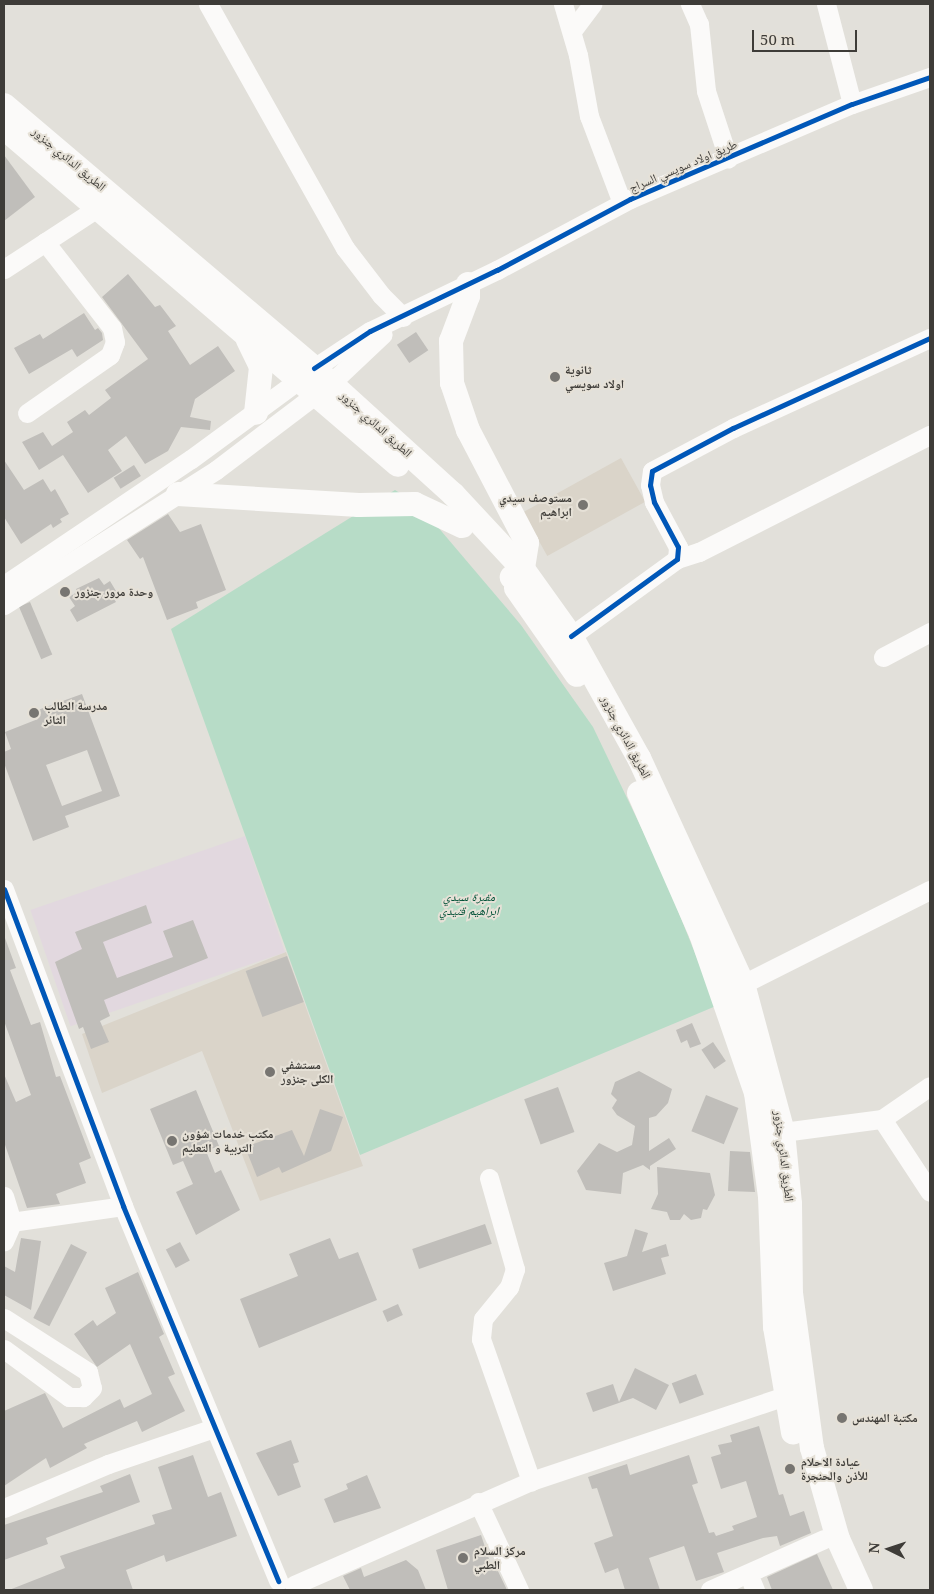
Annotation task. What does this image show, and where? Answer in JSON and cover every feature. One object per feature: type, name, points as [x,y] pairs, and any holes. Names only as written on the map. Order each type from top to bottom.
[{"type":"main road","name":"الطريق الدائري جنزور","points":[[4,105],[246,336],[315,381],[443,504],[462,526],[517,574],[575,672],[632,778],[701,934],[756,1093],[770,1196],[775,1327],[785,1396],[824,1539],[846,1590]]},
{"type":"main road","name":"الطريق الدائري جنزور","points":[[4,128],[105,203],[452,494],[517,574],[571,636],[639,758],[742,984],[783,1132],[790,1204],[791,1293],[804,1403],[812,1448],[838,1538],[861,1590]]},
{"type":"main road","points":[[468,284],[467,302],[451,341],[452,383],[468,430],[525,537],[528,554],[517,574]]},
{"type":"main road","points":[[246,336],[261,367],[256,413]]},
{"type":"main road","points":[[173,496],[359,505],[415,504],[462,526]]},
{"type":"street","points":[[208,4],[345,248],[401,318]]},
{"type":"street","points":[[563,4],[572,31],[589,116],[622,203]]},
{"type":"street","points":[[572,31],[592,4]]},
{"type":"street","points":[[690,4],[699,24],[706,91],[728,158]]},
{"type":"street","points":[[826,4],[852,104]]},
{"type":"street","name":"طريق اولاد سويسي السراج","points":[[315,381],[401,318],[622,203],[852,104],[930,77]]},
{"type":"street","points":[[4,270],[105,203]]},
{"type":"street","points":[[27,413],[110,355],[115,342],[112,328],[45,242]]},
{"type":"street","points":[[677,560],[678,547],[654,502],[650,485],[652,471],[733,428],[930,338]]},
{"type":"street","points":[[4,585],[256,413],[315,381]]},
{"type":"street","points":[[4,604],[173,496],[315,381]]},
{"type":"street","points":[[571,636],[677,560],[699,552],[930,435]]},
{"type":"street","points":[[158,481],[173,496]]},
{"type":"street","points":[[883,657],[930,632]]},
{"type":"street","points":[[4,889],[123,1206],[214,1428],[285,1587],[531,1480],[785,1396]]},
{"type":"street","points":[[742,984],[930,890]]},
{"type":"street","points":[[783,1132],[882,1119],[930,1086]]},
{"type":"street","points":[[882,1119],[930,1192]]},
{"type":"street","points":[[488,1178],[515,1269],[510,1287],[483,1319],[481,1339],[531,1480]]},
{"type":"street","points":[[4,1196],[8,1223],[4,1241]]},
{"type":"street","points":[[8,1223],[123,1206]]},
{"type":"street","points":[[4,1318],[88,1372],[92,1388],[82,1398],[70,1397],[4,1349]]},
{"type":"street","points":[[4,1508],[108,1464],[214,1428]]},
{"type":"street","points":[[478,1502],[519,1590]]},
{"type":"street","points":[[710,1590],[824,1539]]},
{"type":"shaded area","name":"مستوصف سيدي ابراهيم","points":[[621,458],[645,502],[547,556],[523,512]]},
{"type":"shaded area","points":[[245,836],[285,952],[70,1026],[30,910]]},
{"type":"shaded area","name":"مستشفي الكلى جنزور","points":[[286,952],[363,1166],[260,1201],[202,1051],[102,1093],[82,1034]]},
{"type":"green space","name":"مقبرة سيدي ابراهيم قنيدي","points":[[395,490],[420,506],[521,625],[593,727],[663,873],[716,1006],[360,1155],[171,629]]},
{"type":"building","points":[[4,155],[35,197],[4,221]]},
{"type":"building","points":[[128,274],[155,307],[160,305],[176,326],[168,331],[190,365],[218,346],[235,371],[195,399],[190,417],[211,421],[210,430],[181,427],[168,451],[145,464],[126,436],[108,450],[122,471],[88,493],[63,455],[39,470],[22,442],[43,432],[52,446],[73,432],[67,422],[85,410],[89,415],[111,398],[105,390],[148,359],[102,297]]},
{"type":"building","points":[[84,313],[95,330],[98,328],[102,333],[103,340],[77,357],[72,349],[29,374],[14,348],[40,334],[43,339]]},
{"type":"building","points":[[416,332],[428,350],[409,363],[397,345]]},
{"type":"building","points":[[4,460],[24,490],[43,479],[51,492],[55,489],[69,514],[60,519],[62,522],[53,528],[51,524],[21,544],[4,517]]},
{"type":"building","points":[[134,465],[141,476],[121,489],[114,478]]},
{"type":"building","points":[[168,514],[180,532],[201,524],[226,590],[196,602],[198,608],[167,620],[143,557],[140,559],[127,540]]},
{"type":"building","points":[[99,578],[104,585],[110,581],[116,591],[111,594],[116,602],[77,622],[70,610],[75,606],[69,597],[77,592],[76,589]]},
{"type":"building","points":[[30,602],[52,654],[41,659],[19,607]]},
{"type":"building","points":[[82,694],[120,796],[65,816],[69,827],[33,841],[4,763],[4,752],[11,749],[5,732],[38,719],[35,711]],"holes":[[[87,750],[102,791],[62,806],[46,765]]]},
{"type":"building","points":[[146,905],[152,923],[103,942],[117,978],[173,957],[163,931],[193,920],[208,958],[104,1000],[110,1016],[100,1021],[109,1042],[91,1049],[83,1027],[79,1029],[55,962],[82,949],[75,932]]},
{"type":"building","points":[[5,938],[16,968],[10,970],[31,1025],[40,1022],[56,1077],[60,1076],[91,1158],[79,1163],[86,1183],[56,1194],[60,1204],[27,1208],[4,1142],[4,1074],[16,1102],[31,1095],[4,1021]]},
{"type":"building","points":[[287,956],[304,1002],[262,1017],[246,971]]},
{"type":"building","points":[[692,1023],[701,1044],[690,1048],[687,1040],[681,1043],[676,1030]]},
{"type":"building","points":[[713,1042],[726,1061],[714,1069],[701,1050]]},
{"type":"building","points":[[639,1071],[672,1089],[668,1103],[656,1116],[649,1118],[649,1151],[669,1138],[676,1149],[650,1166],[650,1170],[643,1165],[623,1173],[621,1194],[586,1190],[577,1171],[599,1143],[617,1152],[632,1145],[635,1126],[617,1115],[612,1108],[617,1100],[611,1094],[615,1082]]},
{"type":"building","points":[[558,1087],[574,1132],[541,1144],[524,1099]]},
{"type":"building","points":[[196,1090],[219,1146],[206,1151],[215,1173],[221,1170],[240,1210],[196,1235],[176,1192],[193,1184],[183,1161],[173,1165],[150,1109]]},
{"type":"building","points":[[706,1095],[738,1108],[724,1144],[691,1131]]},
{"type":"building","points":[[320,1109],[343,1117],[331,1151],[282,1173],[279,1167],[257,1177],[245,1147],[292,1130],[304,1156]]},
{"type":"building","points":[[730,1151],[750,1152],[755,1192],[728,1191]]},
{"type":"building","points":[[657,1167],[710,1173],[715,1195],[707,1210],[703,1209],[701,1218],[691,1220],[684,1214],[680,1220],[670,1220],[667,1212],[651,1209],[658,1194]]},
{"type":"building","points":[[485,1224],[492,1244],[419,1269],[412,1249]]},
{"type":"building","points":[[635,1229],[648,1233],[642,1252],[666,1244],[669,1256],[661,1258],[666,1274],[613,1291],[604,1263],[627,1256]]},
{"type":"building","points":[[21,1238],[41,1241],[31,1310],[4,1295],[4,1266],[15,1272]]},
{"type":"building","points":[[330,1238],[339,1259],[358,1252],[377,1300],[259,1348],[240,1299],[298,1276],[289,1254]]},
{"type":"building","points":[[180,1242],[190,1261],[176,1268],[166,1250]]},
{"type":"building","points":[[71,1244],[87,1252],[49,1326],[33,1318]]},
{"type":"building","points":[[138,1272],[164,1334],[159,1337],[175,1374],[168,1377],[185,1411],[142,1432],[137,1421],[84,1444],[87,1448],[50,1468],[46,1458],[4,1486],[4,1411],[45,1393],[63,1428],[120,1399],[124,1408],[152,1394],[130,1344],[97,1367],[74,1334],[93,1320],[97,1326],[116,1313],[105,1288]]},
{"type":"building","points":[[398,1304],[403,1315],[387,1322],[382,1311]]},
{"type":"building","points":[[635,1368],[669,1385],[656,1410],[633,1398],[593,1412],[586,1393],[613,1384],[619,1402]]},
{"type":"building","points":[[696,1374],[704,1395],[680,1404],[672,1383]]},
{"type":"building","points":[[759,1426],[779,1495],[783,1494],[790,1516],[804,1511],[811,1533],[780,1546],[777,1536],[763,1538],[717,1553],[724,1572],[696,1581],[684,1546],[649,1558],[660,1590],[625,1590],[618,1568],[605,1573],[594,1543],[613,1536],[597,1488],[592,1489],[588,1477],[627,1464],[630,1475],[689,1455],[698,1483],[692,1485],[709,1533],[714,1532],[716,1536],[734,1530],[732,1526],[757,1517],[746,1481],[721,1489],[711,1457],[721,1454],[718,1445],[732,1442],[730,1435]]},
{"type":"building","points":[[291,1440],[299,1462],[293,1464],[301,1487],[278,1496],[256,1453]]},
{"type":"building","points":[[193,1455],[208,1497],[221,1492],[237,1536],[166,1562],[164,1555],[126,1570],[133,1590],[9,1590],[65,1568],[60,1556],[155,1524],[152,1515],[172,1509],[158,1467]]},
{"type":"building","points":[[130,1474],[140,1502],[46,1538],[48,1544],[4,1560],[4,1525],[103,1492],[100,1486]]},
{"type":"building","points":[[367,1475],[381,1508],[334,1523],[324,1499],[348,1489],[346,1484]]},
{"type":"building","name":"مركز السلام الطبي","points":[[481,1535],[492,1568],[496,1567],[507,1590],[448,1590],[436,1550]]},
{"type":"building","points":[[817,1554],[833,1590],[772,1590],[767,1577]]},
{"type":"building","points":[[406,1560],[418,1570],[426,1590],[350,1590],[343,1576],[361,1568],[364,1577]]},
{"type":"cycle path","points":[[314,368],[370,331],[497,270],[630,199],[852,104],[930,77]]},
{"type":"cycle path","points":[[571,636],[677,559],[678,547],[654,502],[650,485],[652,471],[733,428],[930,338]]},
{"type":"cycle path","points":[[4,889],[123,1206],[278,1581]]},
{"type":"place","name":"ثانوية اولاد سويسي","points":[[555,377]]},
{"type":"place","name":"مستوصف سيدي ابراهيم","points":[[583,505]]},
{"type":"place","name":"وحدة مرور جنزور","points":[[65,592]]},
{"type":"place","name":"مدرسة الطالب الثائر","points":[[34,713]]},
{"type":"place","name":"مستشفي الكلى جنزور","points":[[270,1072]]},
{"type":"place","name":"مكتب خدمات شؤون التربية و التعليم","points":[[172,1141]]},
{"type":"place","name":"مكتبة المهندس","points":[[842,1418]]},
{"type":"place","name":"عيادة الاحلام للأذن والحنجرة","points":[[790,1469]]},
{"type":"place","name":"مركز السلام الطبي","points":[[463,1558]]}]
